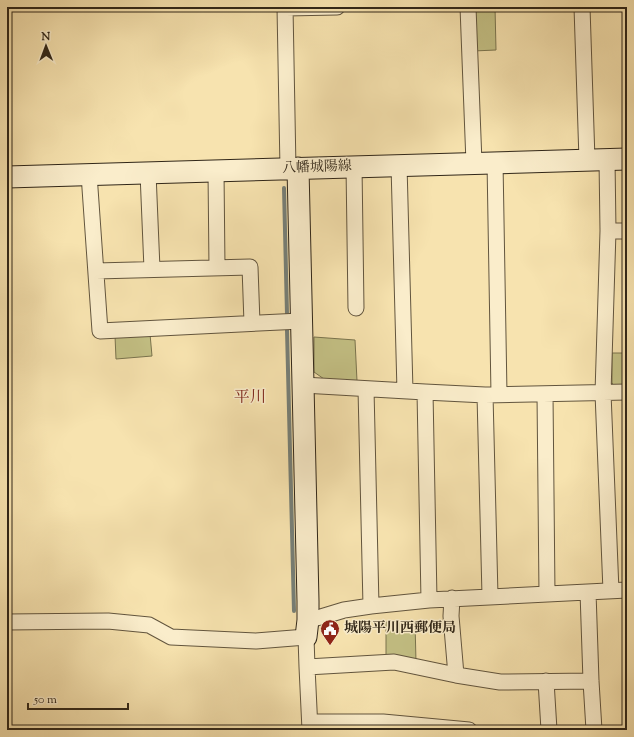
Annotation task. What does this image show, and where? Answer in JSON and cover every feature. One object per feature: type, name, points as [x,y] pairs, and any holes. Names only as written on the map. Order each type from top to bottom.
[{"type":"main road","name":"八幡城陽線","points":[[7,177],[607,159]]},
{"type":"main road","points":[[293,168],[303,385],[307,629]]},
{"type":"street","points":[[293,168],[286,8],[336,7]]},
{"type":"street","points":[[468,7],[474,163]]},
{"type":"street","points":[[582,7],[607,159],[608,231],[603,392],[611,590]]},
{"type":"street","points":[[490,596],[496,162]]},
{"type":"street","points":[[399,165],[405,391]]},
{"type":"street","points":[[354,166],[356,308]]},
{"type":"street","points":[[216,171],[217,268]]},
{"type":"street","points":[[148,173],[152,269]]},
{"type":"street","points":[[88,174],[100,331],[301,321]]},
{"type":"street","points":[[608,231],[627,230]]},
{"type":"street","points":[[96,271],[250,267],[252,324]]},
{"type":"street","points":[[303,385],[492,394],[627,392]]},
{"type":"street","points":[[366,389],[371,606]]},
{"type":"street","points":[[425,392],[429,600]]},
{"type":"street","points":[[545,394],[548,594]]},
{"type":"street","points":[[7,622],[108,620],[148,625],[171,637],[256,641],[307,629],[321,617],[344,610],[371,606],[452,598],[627,590]]},
{"type":"street","points":[[588,592],[594,730]]},
{"type":"street","points":[[452,598],[451,616],[456,675]]},
{"type":"street","points":[[307,629],[306,667],[310,726],[384,722],[469,730]]},
{"type":"street","points":[[306,667],[394,662],[456,675],[500,682],[591,681]]},
{"type":"street","points":[[546,681],[549,730]]},
{"type":"shaded area","points":[[472,7],[495,7],[496,50],[473,51]]},
{"type":"shaded area","points":[[150,334],[152,356],[116,359],[115,336]]},
{"type":"shaded area","points":[[314,337],[355,340],[357,381],[324,379],[314,372]]},
{"type":"shaded area","points":[[612,353],[627,353],[627,387],[617,388],[612,383]]},
{"type":"shaded area","points":[[386,622],[415,622],[416,662],[386,658]]},
{"type":"waterway","points":[[284,188],[287,314]]},
{"type":"waterway","points":[[287,330],[294,611]]},
{"type":"place","name":"城陽平川西郵便局","points":[[330,646]]},
{"type":"district","name":"平川","points":[[250,398]]}]
